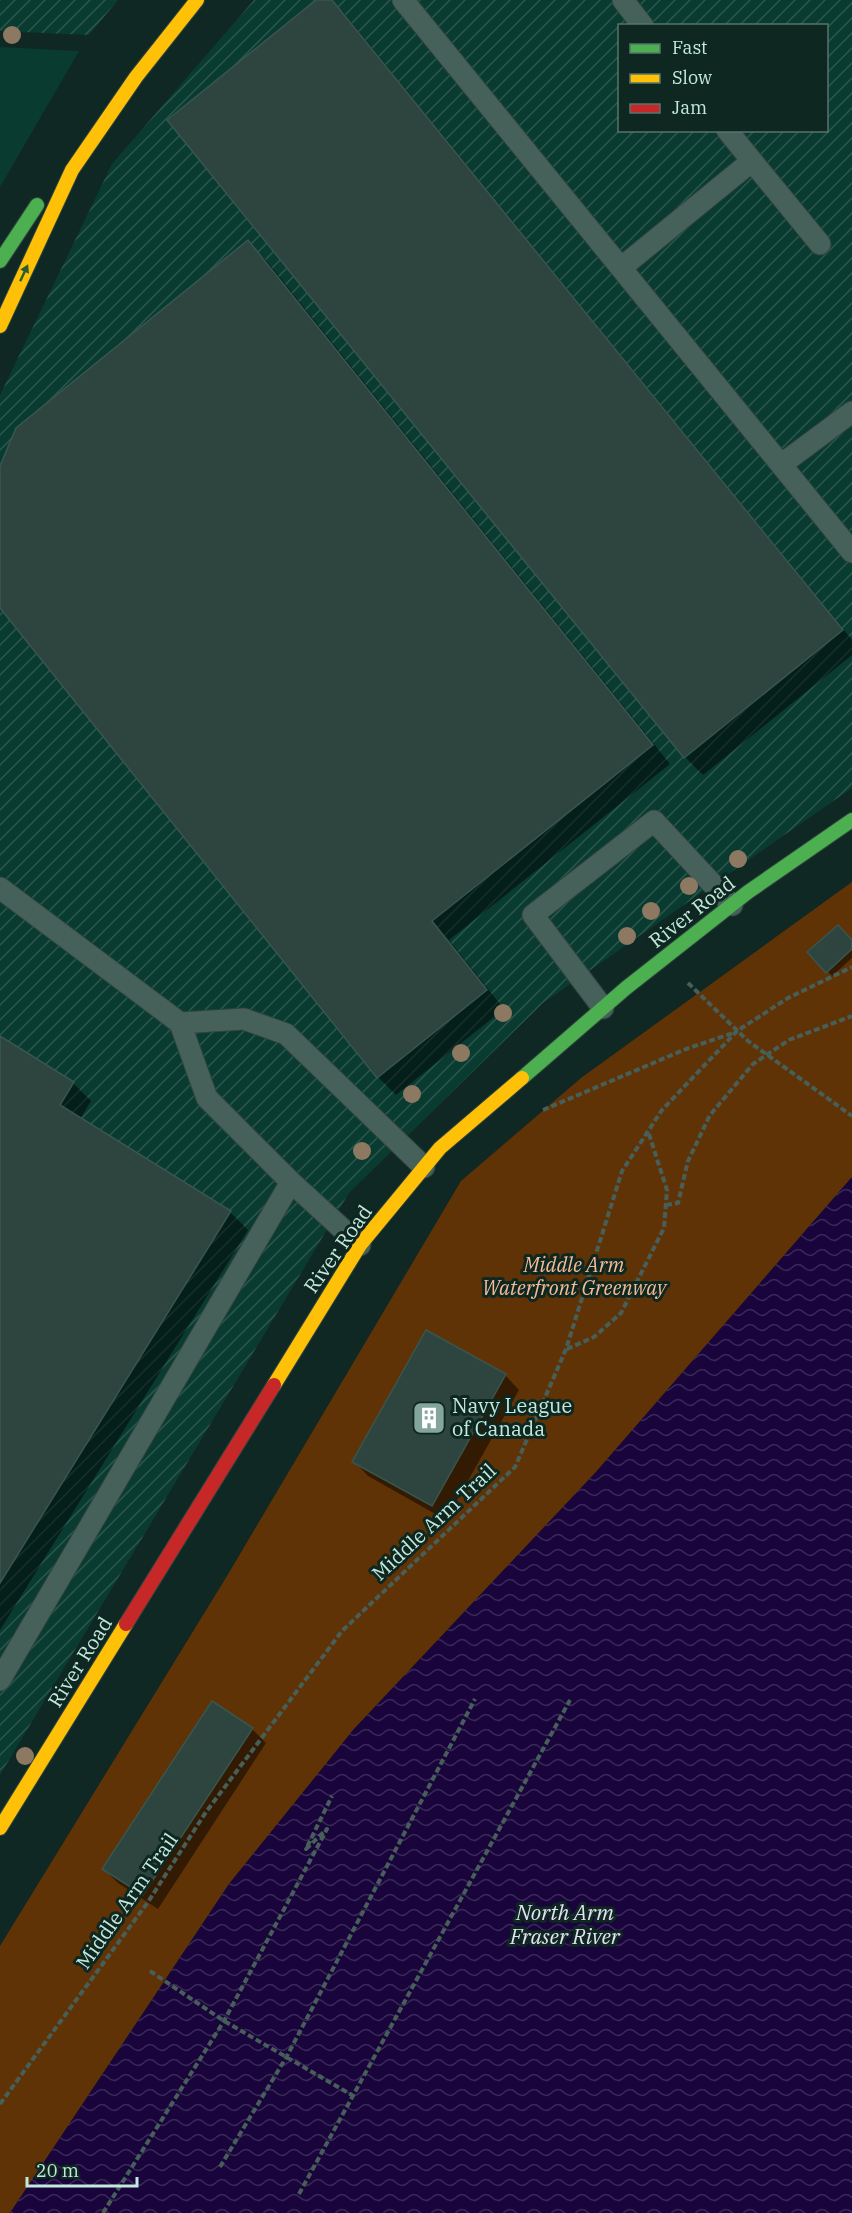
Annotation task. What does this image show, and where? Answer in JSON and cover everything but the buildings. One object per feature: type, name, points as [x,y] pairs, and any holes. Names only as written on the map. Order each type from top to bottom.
[{"type":"street","points":[[0,326],[72,170],[136,77],[197,0]]},
{"type":"street","points":[[0,261],[48,189],[72,170]]},
{"type":"street","name":"River Road","points":[[0,1828],[360,1245],[424,1167],[440,1149],[603,1008],[732,904],[852,820]]},
{"type":"lane","points":[[403,0],[852,552]]},
{"type":"lane","points":[[623,0],[641,24]]},
{"type":"lane","points":[[729,132],[820,244]]},
{"type":"lane","points":[[622,267],[752,161]]},
{"type":"lane","points":[[782,464],[852,412]]},
{"type":"lane","points":[[603,1008],[533,915],[654,821],[732,904]]},
{"type":"lane","points":[[0,888],[180,1023],[207,1098],[291,1182],[360,1245]]},
{"type":"lane","points":[[180,1023],[244,1019],[286,1034],[424,1167]]},
{"type":"lane","points":[[0,1680],[291,1182]]},
{"type":"path","name":"Middle Arm Trail","points":[[0,2104],[148,1902],[206,1812],[342,1631],[515,1467],[567,1349],[622,1171],[662,1110],[736,1031],[788,998],[852,967]]},
{"type":"path","points":[[691,986],[736,1031],[777,1064],[850,1115]]},
{"type":"path","points":[[666,1205],[678,1203],[688,1161],[710,1115],[753,1064],[789,1040],[852,1016]]},
{"type":"path","points":[[510,1087],[535,1113],[736,1031]]},
{"type":"path","points":[[567,1349],[594,1337],[621,1313],[664,1228],[667,1190],[648,1131]]},
{"type":"path","points":[[220,2167],[286,2056],[475,1699]]},
{"type":"path","points":[[299,2194],[570,1700]]},
{"type":"path","points":[[103,2213],[224,2020],[327,1829],[306,1849],[332,1796]]},
{"type":"path","points":[[150,1971],[224,2020],[352,2095]]},
{"type":"shaded area","points":[[0,0],[118,0],[89,35],[0,31]]},
{"type":"shaded area","points":[[254,0],[852,0],[852,788],[543,1003],[349,1193],[0,1775],[0,395],[112,164]]},
{"type":"shaded area","points":[[0,47],[79,51],[0,187]]},
{"type":"green space","name":"Middle Arm Waterfront Greenway","points":[[852,882],[852,1177],[596,1472],[354,1729],[229,1884],[10,2213],[0,2213],[0,1946],[227,1576],[461,1181],[581,1078]]},
{"type":"water","name":"North Arm Fraser River","points":[[852,1177],[852,2213],[10,2213],[229,1884],[354,1729],[596,1472]]},
{"type":"traffic: fast","points":[[0,261],[37,205]]},
{"type":"traffic: fast","points":[[522,1078],[626,988],[748,892],[852,820]]},
{"type":"traffic: slow","points":[[0,326],[72,170],[136,77],[197,0]]},
{"type":"traffic: slow","points":[[274,1385],[360,1245],[440,1148],[522,1078]]},
{"type":"traffic: slow","points":[[0,1828],[126,1624]]},
{"type":"traffic: jam","points":[[126,1624],[274,1385]]},
{"type":"place","name":"Navy League of Canada","points":[[429,1418]]}]
